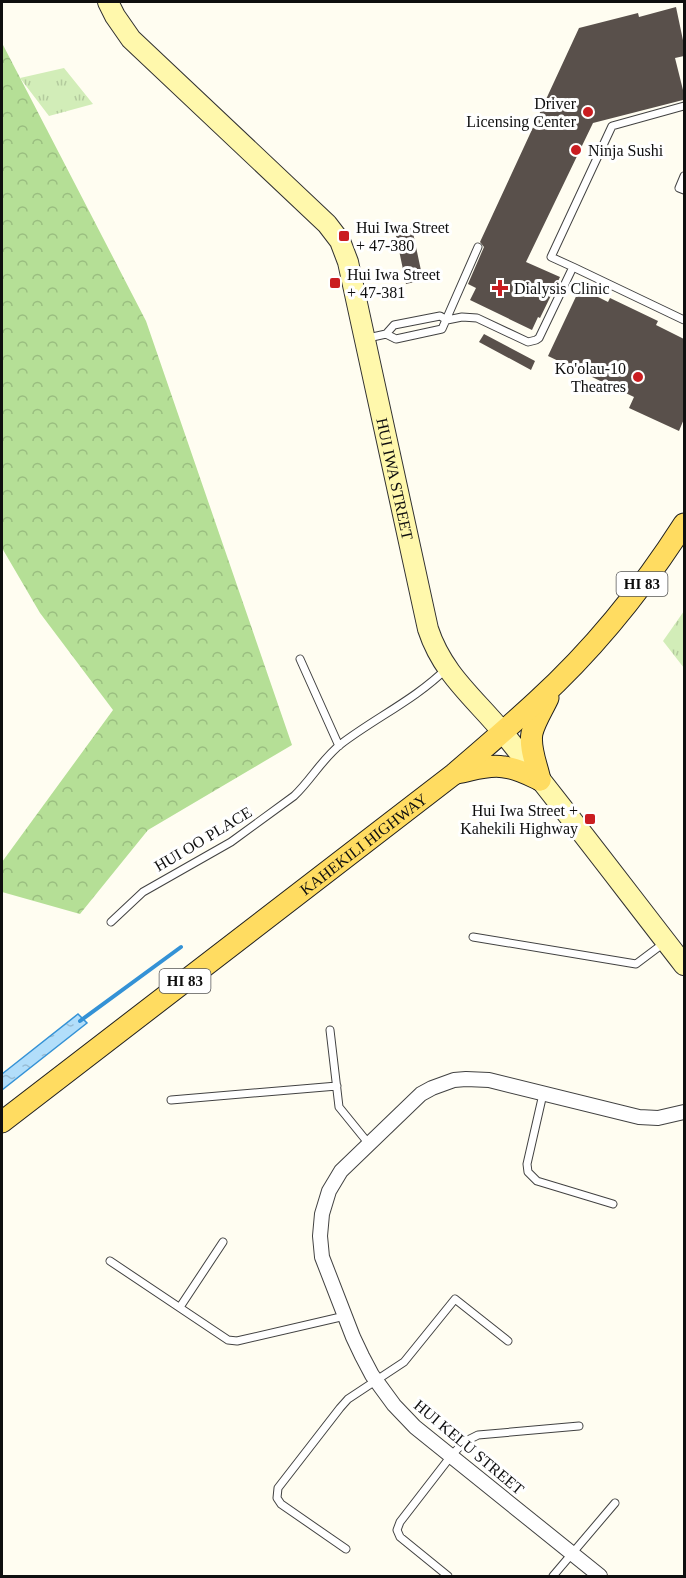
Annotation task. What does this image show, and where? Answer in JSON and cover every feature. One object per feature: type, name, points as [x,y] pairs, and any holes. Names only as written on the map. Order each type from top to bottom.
[{"type":"main road","name":"KAHEKILI HIGHWAY","points":[[2,1122],[454,774],[503,732],[557,682],[596,641],[648,577],[684,524]]},
{"type":"main road","points":[[540,780],[532,746],[532,735],[557,682]]},
{"type":"main road","points":[[454,774],[495,766],[507,767],[540,780]]},
{"type":"street","name":"HUI IWA STREET","points":[[108,2],[118,22],[131,39],[334,232],[345,251],[348,262],[428,629],[435,649],[447,668],[503,732],[684,966]]},
{"type":"street","name":"HUI KELU STREET","points":[[600,1576],[415,1427],[384,1392],[362,1356],[322,1257],[320,1236],[322,1214],[329,1191],[341,1171],[421,1094],[443,1083],[466,1078],[478,1079],[639,1117],[668,1117],[684,1112]]},
{"type":"lane","points":[[684,106],[612,126],[551,258],[684,320]]},
{"type":"lane","points":[[684,176],[679,188],[684,190]]},
{"type":"lane","points":[[365,338],[386,334],[396,339],[442,329],[478,247]]},
{"type":"lane","points":[[386,334],[394,325],[440,316],[447,320],[462,317],[477,318],[528,342],[536,340],[540,338],[573,267]]},
{"type":"lane","points":[[300,659],[339,746]]},
{"type":"lane","name":"HUI OO PLACE","points":[[111,922],[143,892],[231,842],[294,796],[323,761],[339,746],[429,685],[447,668]]},
{"type":"lane","points":[[473,937],[636,964],[666,942]]},
{"type":"lane","points":[[330,1030],[341,1110],[369,1144]]},
{"type":"lane","points":[[171,1100],[337,1086]]},
{"type":"lane","points":[[543,1094],[527,1164],[530,1176],[537,1181],[613,1204]]},
{"type":"lane","points":[[180,1308],[224,1242]]},
{"type":"lane","points":[[110,1261],[224,1338],[233,1341],[345,1316]]},
{"type":"lane","points":[[346,1549],[281,1504],[277,1498],[277,1491],[344,1403],[404,1362],[455,1299],[508,1341]]},
{"type":"lane","points":[[447,1576],[399,1537],[397,1530],[400,1522],[451,1456],[464,1442],[478,1435],[579,1426]]},
{"type":"lane","points":[[553,1576],[615,1503]]},
{"type":"green space","points":[[2,43],[146,321],[292,745],[148,830],[80,914],[2,892],[2,862],[113,710],[40,613],[2,548]]},
{"type":"green space","points":[[64,68],[93,104],[49,116],[20,78]]},
{"type":"green space","points":[[684,611],[684,668],[663,641]]},
{"type":"water","points":[[78,1014],[87,1023],[2,1090],[2,1074]]},
{"type":"building","points":[[676,7],[684,45],[684,56],[675,58],[684,94],[683,100],[593,123],[526,262],[560,277],[532,330],[470,300],[476,288],[468,284],[484,247],[480,242],[579,28],[638,13],[639,17]]},
{"type":"building","points":[[412,228],[423,280],[406,284],[395,231]]},
{"type":"building","name":"Ko'olau-10 Theatres","points":[[580,288],[608,302],[610,298],[658,321],[656,325],[684,339],[684,419],[679,431],[629,408],[634,397],[548,356]]},
{"type":"building","points":[[484,334],[535,361],[531,370],[479,342]]},
{"type":"waterway","points":[[80,1021],[181,947]]},
{"type":"place","name":"Driver Licensing Center","points":[[588,112]]},
{"type":"place","name":"Ninja Sushi","points":[[576,150]]},
{"type":"place","name":"Hui Iwa Street + 47-380","points":[[344,236]]},
{"type":"place","name":"Hui Iwa Street + 47-381","points":[[335,283]]},
{"type":"place","name":"Dialysis Clinic","points":[[500,288]]},
{"type":"place","name":"Ko'olau-10 Theatres","points":[[638,377]]},
{"type":"place","name":"Hui Iwa Street + Kahekili Highway","points":[[590,819]]}]
